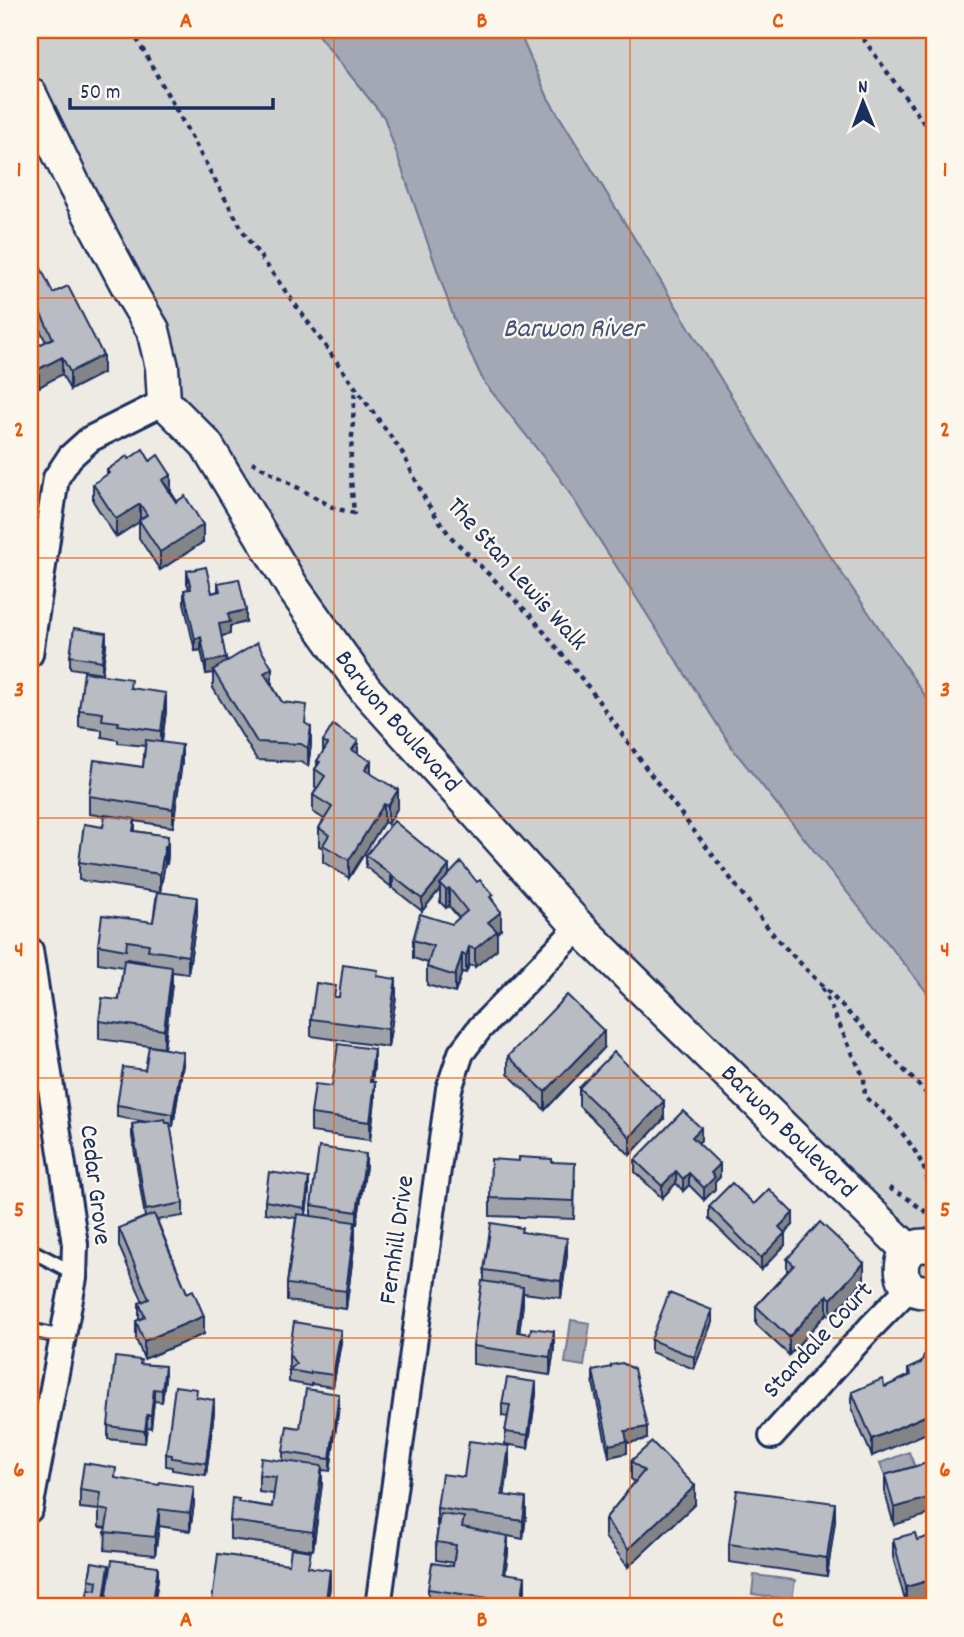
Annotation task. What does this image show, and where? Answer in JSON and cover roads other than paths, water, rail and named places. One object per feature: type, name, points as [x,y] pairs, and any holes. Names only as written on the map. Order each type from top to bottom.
[{"type":"street","points":[[30,94],[74,186],[153,330],[162,367],[164,401],[90,439],[70,457],[56,478],[30,654]]},
{"type":"street","name":"Barwon Boulevard","points":[[164,401],[206,444],[293,588],[365,689],[579,927],[921,1249]]},
{"type":"street","name":"Fernhill Drive","points":[[378,1607],[449,1089],[461,1053],[480,1028],[579,927]]},
{"type":"street","name":"Cedar Grove","points":[[30,950],[75,1244],[74,1273],[30,1509]]},
{"type":"street","points":[[921,1249],[904,1258],[901,1265],[902,1273],[922,1289]]},
{"type":"street","name":"Standale Court","points":[[772,1436],[870,1328],[922,1289]]},
{"type":"lane","points":[[30,1250],[74,1273]]},
{"type":"lane","points":[[30,1330],[62,1337]]},
{"type":"water","name":"Barwon River","points":[[314,30],[518,30],[548,98],[824,547],[934,709],[934,1001],[733,749],[560,478],[484,382],[454,318],[384,117]]},
{"type":"water","points":[[571,1320],[590,1323],[584,1366],[565,1363]]},
{"type":"water","points":[[909,1452],[915,1467],[886,1479],[880,1463]]},
{"type":"water","points":[[754,1575],[795,1580],[792,1600],[752,1594]]}]
